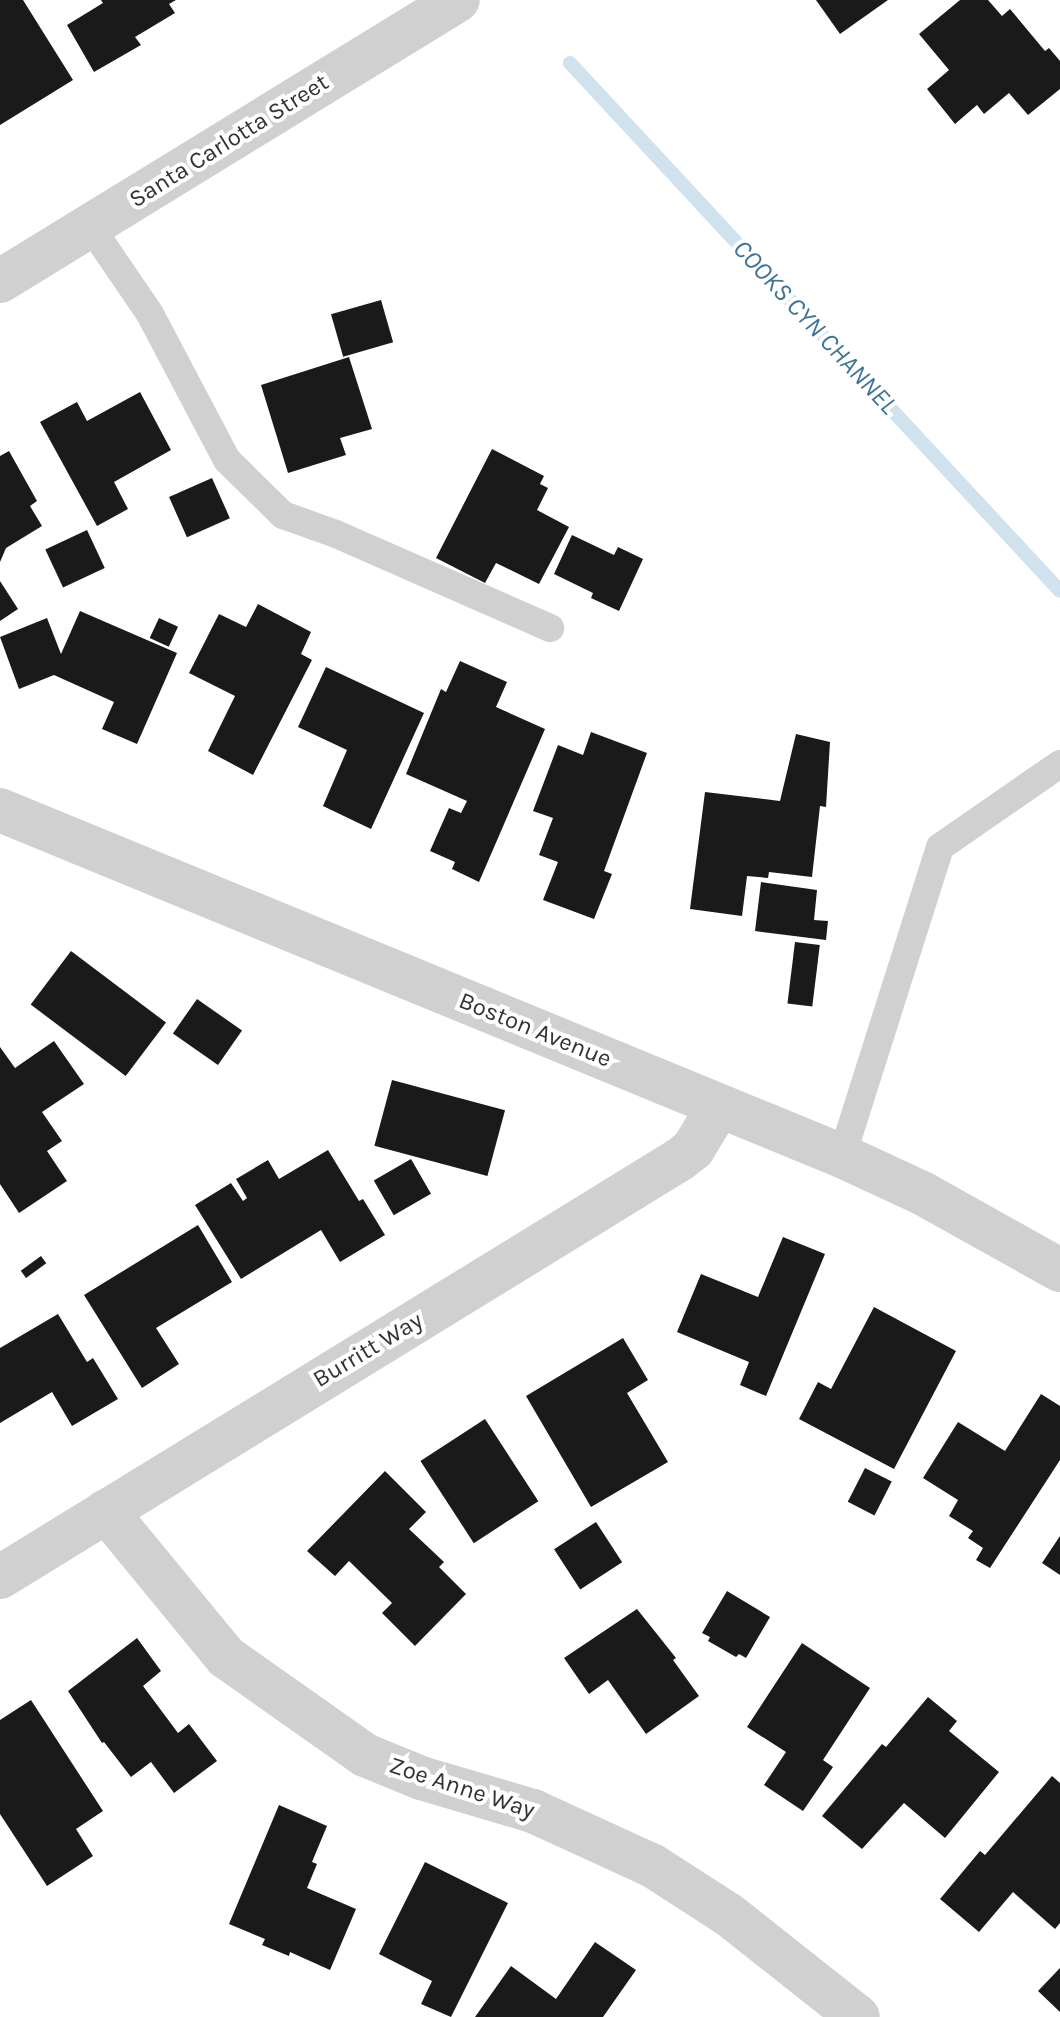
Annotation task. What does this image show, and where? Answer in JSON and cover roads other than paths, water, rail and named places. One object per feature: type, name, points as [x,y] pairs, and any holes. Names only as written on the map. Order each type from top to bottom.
[{"type":"street","name":"Santa Carlotta Street","points":[[0,281],[458,0]]},
{"type":"street","name":"Boston Avenue","points":[[4,823],[842,1156],[922,1193],[1060,1270]]},
{"type":"street","name":"Burritt Way","points":[[0,1577],[679,1160],[693,1149],[719,1106]]},
{"type":"street","name":"Zoe Anne Way","points":[[106,1511],[226,1657],[365,1755],[421,1778],[533,1811],[653,1866],[729,1915],[858,2017]]},
{"type":"lane","points":[[90,226],[150,314],[227,460],[283,515],[336,534],[550,628]]},
{"type":"lane","points":[[842,1156],[940,847],[1060,764]]},
{"type":"waterway","name":"COOKS CYN CHANNEL","points":[[570,63],[1060,591]]}]
